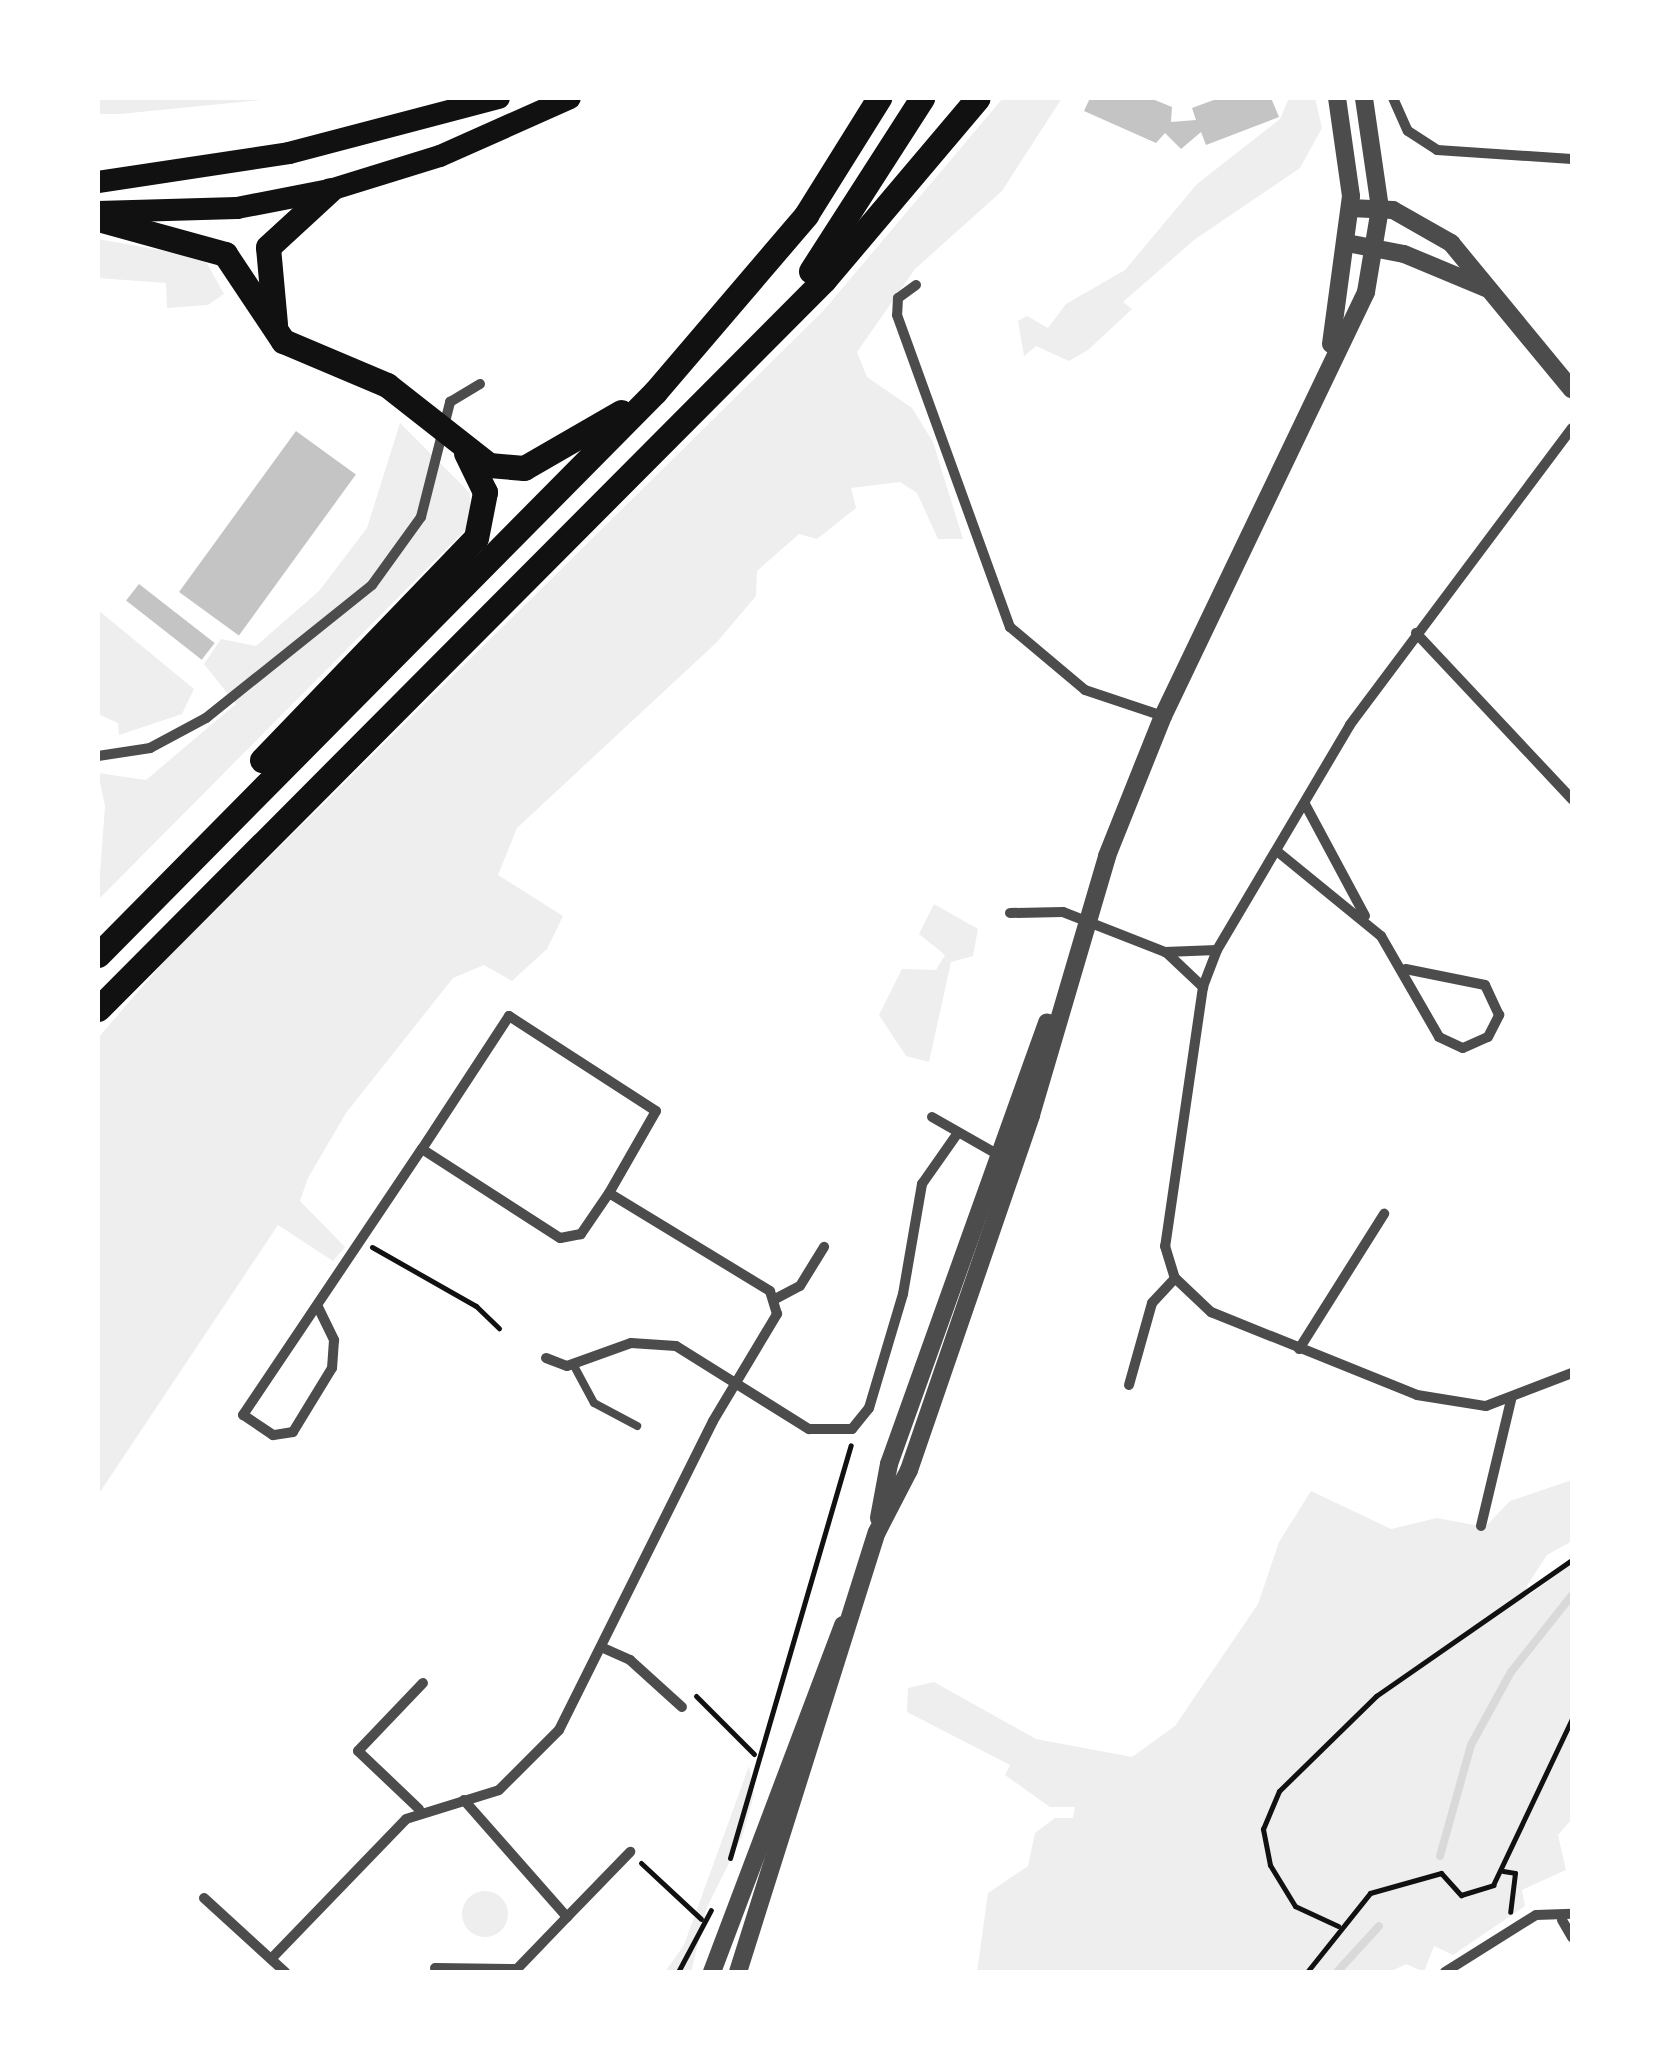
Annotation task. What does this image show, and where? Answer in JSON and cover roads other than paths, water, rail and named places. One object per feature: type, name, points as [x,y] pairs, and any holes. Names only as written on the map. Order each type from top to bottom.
[{"type":"highway","points":[[98,955],[655,392],[806,215],[879,98]]},
{"type":"highway","points":[[646,459],[830,248],[922,98]]},
{"type":"highway","points":[[98,1009],[854,248],[978,98]]},
{"type":"highway","points":[[277,334],[268,247],[330,190]]},
{"type":"highway","points":[[98,216],[224,254],[277,334],[368,374],[440,428],[466,454],[485,492],[476,538],[98,937]]},
{"type":"highway","points":[[466,454],[524,468],[655,392]]},
{"type":"main road","points":[[98,182],[289,153],[499,98]]},
{"type":"main road","points":[[98,216],[237,208],[330,190],[440,156],[570,98]]},
{"type":"street","points":[[1327,364],[1350,208],[1337,98]]},
{"type":"street","points":[[738,1972],[877,1532],[909,1470],[1083,920],[1162,716],[1327,364],[1366,292],[1377,248],[1380,208],[1364,98]]},
{"type":"street","points":[[1393,98],[1408,131],[1436,150],[1572,159]]},
{"type":"street","points":[[1350,208],[1380,208],[1451,243],[1489,290],[1572,374]]},
{"type":"street","points":[[1347,243],[1377,248],[1489,290]]},
{"type":"street","points":[[916,285],[898,298],[897,315],[1010,628],[1085,690],[1162,716]]},
{"type":"street","points":[[1538,343],[1572,390]]},
{"type":"street","points":[[98,756],[150,748],[206,718],[372,585],[422,517],[440,428],[457,394],[480,384]]},
{"type":"street","points":[[1572,428],[1416,633],[1216,950],[1203,986],[1166,1218],[1174,1278],[1212,1312],[1299,1349],[1441,1402],[1511,1400],[1572,1373]]},
{"type":"street","points":[[1416,633],[1572,799]]},
{"type":"street","points":[[1305,804],[1368,922],[1406,968],[1439,1037],[1463,1048],[1488,1037],[1499,1014],[1485,985],[1406,968]]},
{"type":"street","points":[[1278,852],[1368,922]]},
{"type":"street","points":[[1010,913],[1056,910],[1083,920],[1166,952],[1203,986]]},
{"type":"street","points":[[1166,952],[1216,950]]},
{"type":"street","points":[[318,1307],[330,1325],[332,1368],[293,1432],[273,1435],[244,1415],[508,1016],[656,1111],[580,1234],[560,1238],[422,1148]]},
{"type":"street","points":[[932,1117],[1006,1159]]},
{"type":"street","points":[[546,1358],[573,1364],[650,1342],[690,1353],[822,1435],[852,1430],[869,1408],[903,1294],[922,1184],[957,1134]]},
{"type":"street","points":[[608,1193],[776,1298]]},
{"type":"street","points":[[1299,1349],[1384,1214]]},
{"type":"street","points":[[776,1298],[800,1286],[824,1247]]},
{"type":"street","points":[[1128,1385],[1152,1303],[1174,1278]]},
{"type":"street","points":[[271,1959],[419,1809],[505,1786],[558,1730],[735,1382],[777,1314],[776,1298]]},
{"type":"street","points":[[1481,1526],[1511,1400]]},
{"type":"street","points":[[712,1972],[808,1700],[852,1606]]},
{"type":"street","points":[[601,1648],[630,1660],[682,1706]]},
{"type":"street","points":[[419,1809],[358,1751],[423,1684]]},
{"type":"street","points":[[464,1800],[567,1918]]},
{"type":"street","points":[[434,1968],[517,1968],[630,1852]]},
{"type":"street","points":[[204,1898],[285,1972]]},
{"type":"street","points":[[1448,1972],[1512,1929],[1548,1912],[1567,1917],[1572,1937]]},
{"type":"lane","points":[[573,1364],[594,1404],[638,1426]]},
{"type":"waterway","points":[[1440,1856],[1471,1745],[1511,1672],[1572,1595]]},
{"type":"waterway","points":[[1337,1972],[1379,1926]]}]
